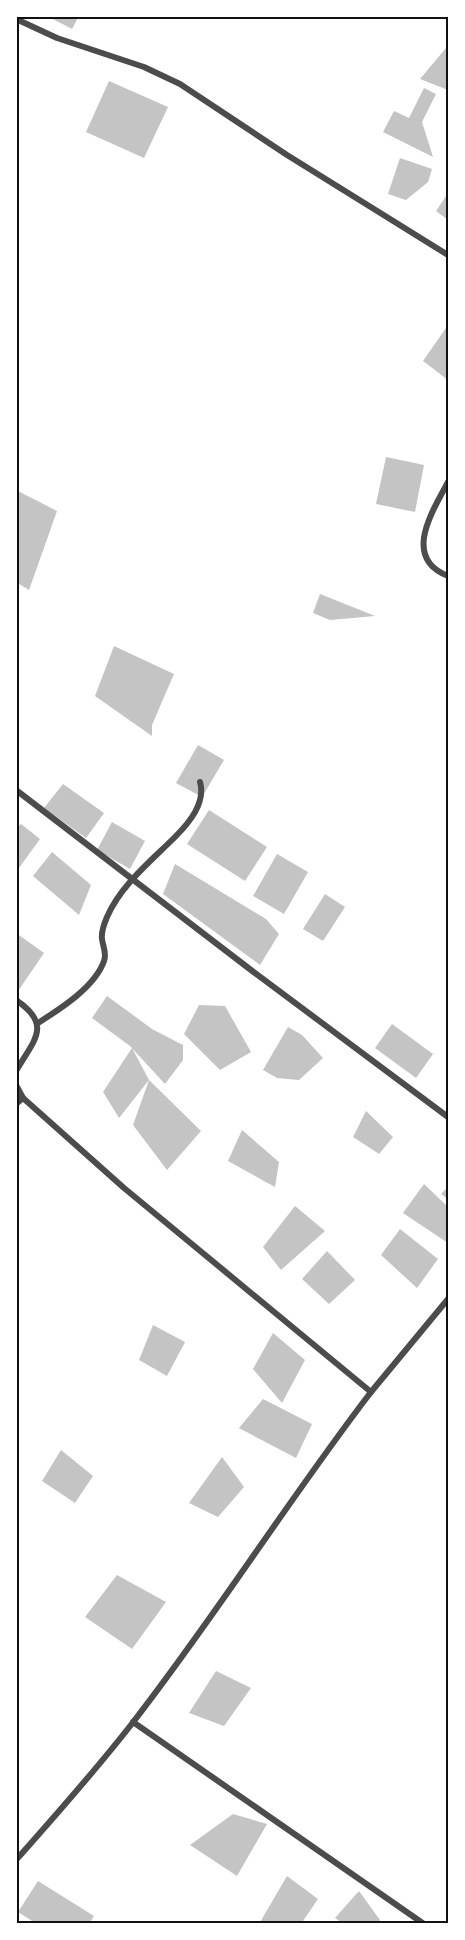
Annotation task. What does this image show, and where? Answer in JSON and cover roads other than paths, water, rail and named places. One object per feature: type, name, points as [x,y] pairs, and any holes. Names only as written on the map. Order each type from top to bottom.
[{"type":"street","points":[[16,20],[57,38],[144,67],[180,84],[287,155],[448,255]]},
{"type":"street","points":[[448,482],[430,515],[423,542],[425,559],[439,573],[448,576]]},
{"type":"street","points":[[38,1023],[63,1007],[98,973],[104,961],[105,951],[102,938],[105,921],[117,899],[133,879],[187,825],[198,806],[203,791],[200,782]]},
{"type":"street","points":[[16,790],[448,1117]]},
{"type":"street","points":[[16,1000],[31,1010],[38,1023],[38,1033],[16,1071]]},
{"type":"street","points":[[16,1085],[23,1098],[124,1188],[371,1392]]},
{"type":"street","points":[[16,1104],[23,1098]]},
{"type":"street","points":[[18,1857],[134,1722],[329,1446],[448,1299]]},
{"type":"street","points":[[134,1722],[423,1923]]}]
